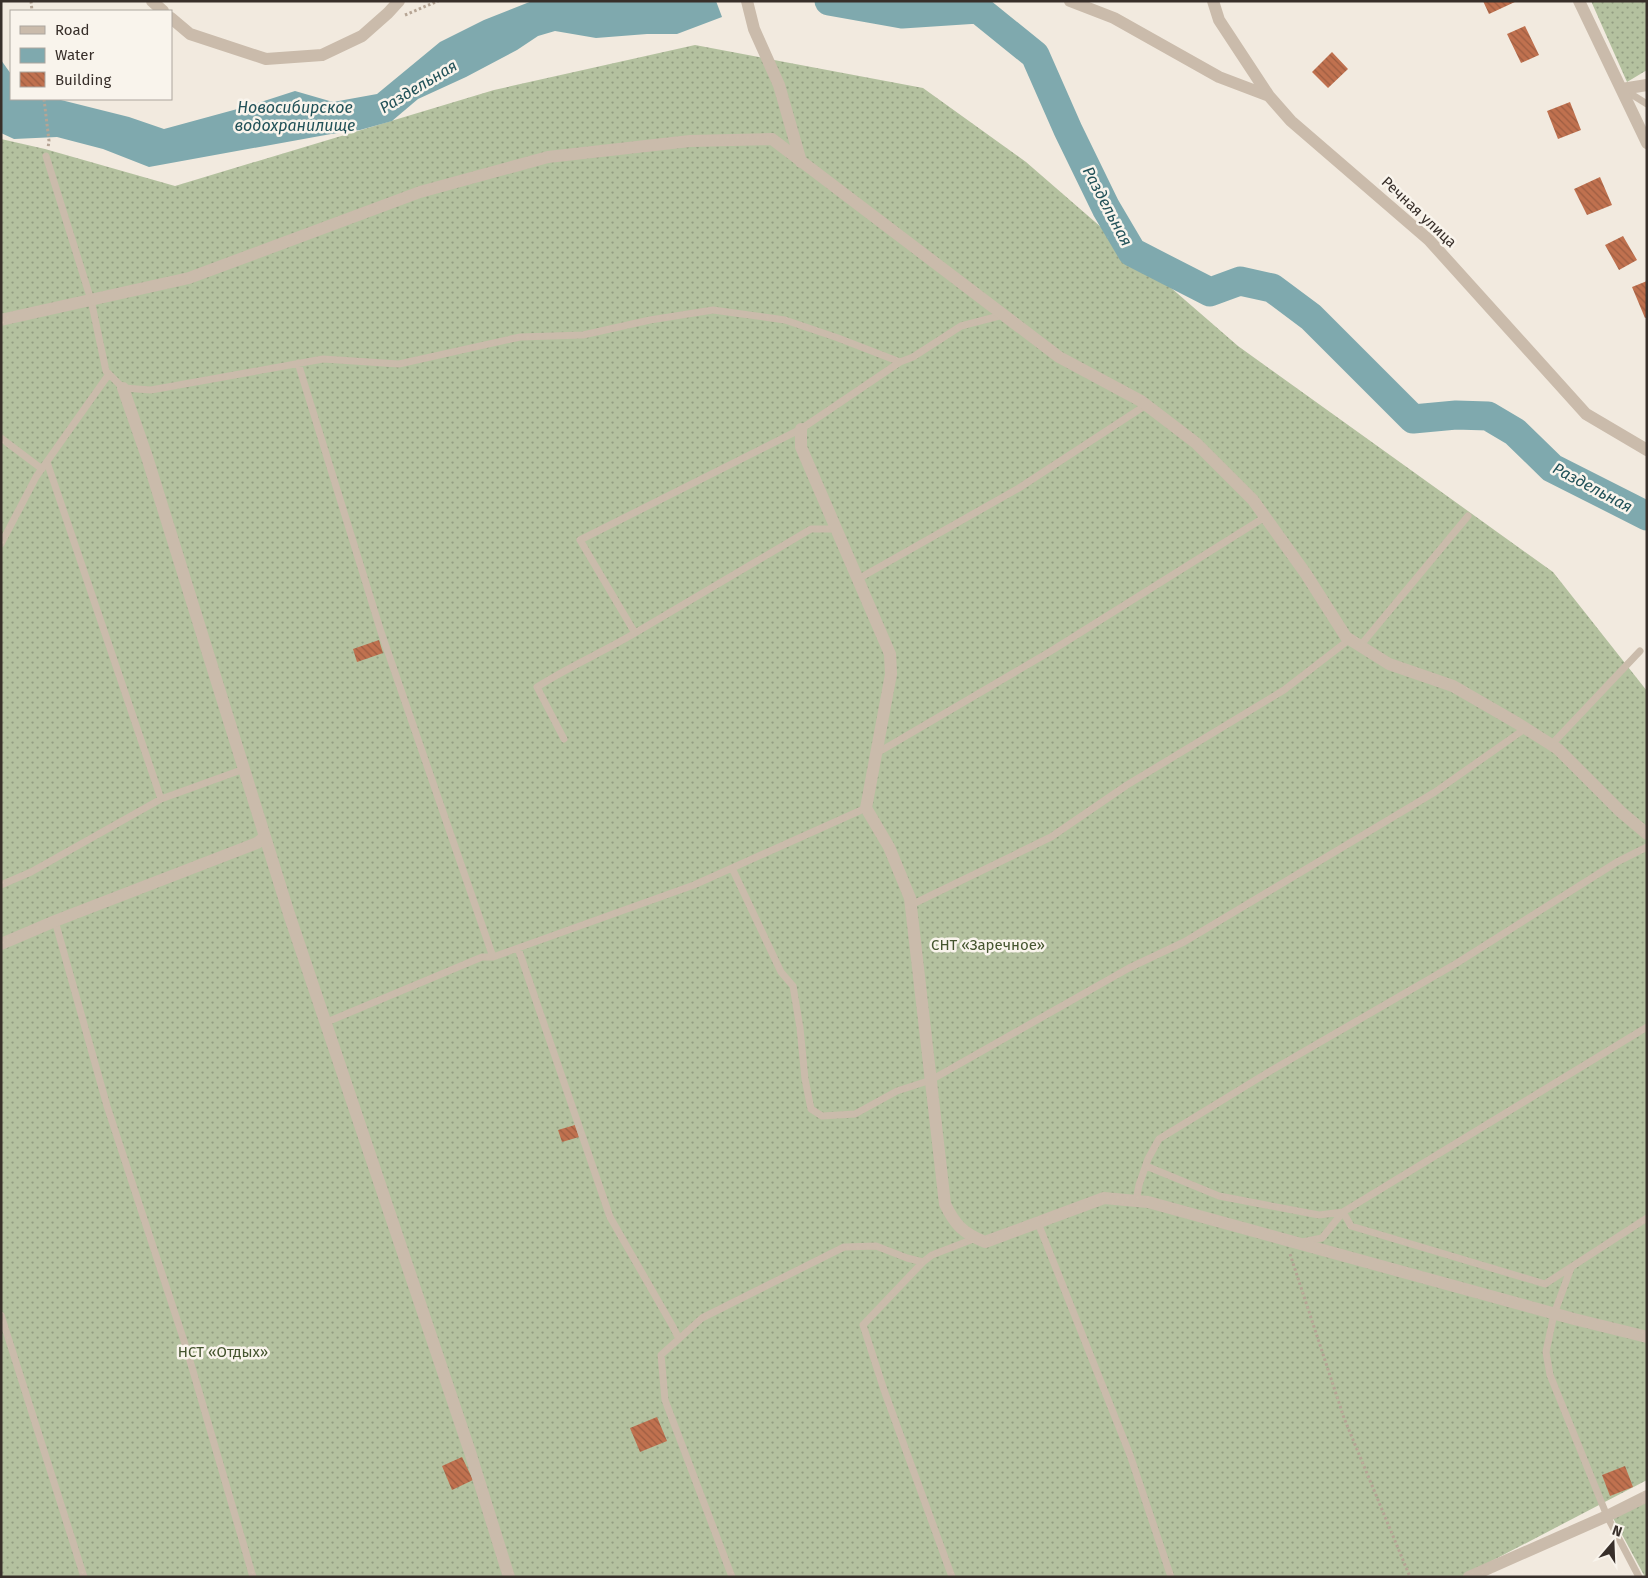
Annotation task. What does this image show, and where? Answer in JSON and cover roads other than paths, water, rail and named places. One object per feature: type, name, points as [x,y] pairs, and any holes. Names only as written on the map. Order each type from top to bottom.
[{"type":"street","points":[[152,1],[163,10]]},
{"type":"street","points":[[172,19],[190,34],[266,59],[322,55],[362,36],[399,1]]},
{"type":"street","points":[[747,1],[754,29],[779,85],[801,162]]},
{"type":"street","points":[[1070,1],[1114,18],[1219,77],[1269,96]]},
{"type":"street","name":"Речная улица","points":[[1213,1],[1219,20],[1269,96],[1291,121],[1429,240],[1586,414],[1647,450]]},
{"type":"street","points":[[1579,1],[1647,143]]},
{"type":"street","points":[[1622,89],[1647,85]]},
{"type":"street","points":[[1,320],[189,278],[420,192],[548,157],[690,141],[772,139],[1059,357],[1146,405],[1196,443],[1253,500],[1306,574],[1346,637],[1389,664],[1453,686],[1526,728],[1558,749],[1621,812],[1647,834]]},
{"type":"street","points":[[123,388],[147,457],[265,837],[470,1452],[509,1577]]},
{"type":"street","points":[[801,429],[801,447],[890,654],[891,674],[866,808],[889,847],[910,898],[945,1204],[952,1219],[968,1235],[985,1242],[1104,1198],[1148,1202],[1554,1314],[1647,1337]]},
{"type":"street","points":[[1,944],[55,921],[257,843],[265,837]]},
{"type":"street","points":[[1469,1577],[1607,1516],[1647,1496]]},
{"type":"lane","points":[[1622,89],[1647,104]]},
{"type":"lane","points":[[46,156],[91,300],[106,370],[123,388],[151,390],[323,359],[398,364],[520,337],[583,335],[650,320],[713,310],[785,320],[900,362]]},
{"type":"lane","points":[[635,633],[580,540],[801,429],[900,362],[913,357],[961,326],[1004,315]]},
{"type":"lane","points":[[298,364],[381,632],[493,957]]},
{"type":"lane","points":[[1,544],[42,469],[109,374]]},
{"type":"lane","points":[[858,579],[1019,488],[1146,405]]},
{"type":"lane","points":[[1,438],[42,469]]},
{"type":"lane","points":[[47,462],[161,799]]},
{"type":"lane","points":[[911,905],[1052,837],[1127,785],[1284,690],[1355,643],[1468,516]]},
{"type":"lane","points":[[877,754],[1051,651],[1265,517]]},
{"type":"lane","points":[[564,739],[537,687],[562,671],[606,650],[811,528],[836,528]]},
{"type":"lane","points":[[1551,745],[1640,651]]},
{"type":"lane","points":[[732,868],[781,972],[793,986],[800,1028],[804,1078],[811,1109],[822,1116],[854,1114],[897,1091],[930,1080],[1129,968],[1184,942],[1435,792],[1526,728]]},
{"type":"lane","points":[[1,885],[32,872],[161,799],[244,769]]},
{"type":"lane","points":[[326,1022],[482,957],[493,957],[694,885],[866,808]]},
{"type":"lane","points":[[1136,1201],[1139,1185],[1146,1166],[1159,1139],[1272,1070],[1457,963],[1617,862],[1647,847]]},
{"type":"lane","points":[[55,921],[107,1106],[186,1347],[253,1577]]},
{"type":"lane","points":[[518,948],[610,1217],[679,1339]]},
{"type":"lane","points":[[1290,1242],[1322,1238],[1343,1212],[1647,1027]]},
{"type":"lane","points":[[1146,1166],[1219,1196],[1319,1214],[1343,1212]]},
{"type":"lane","points":[[1343,1212],[1351,1226],[1545,1284],[1647,1218]]},
{"type":"lane","points":[[1038,1223],[1130,1455],[1171,1577]]},
{"type":"lane","points":[[952,1577],[884,1390],[863,1325],[932,1255],[976,1238]]},
{"type":"lane","points":[[732,1577],[665,1400],[661,1355],[702,1318],[844,1247],[876,1246],[923,1262]]},
{"type":"lane","points":[[1571,1267],[1554,1314],[1546,1352],[1550,1375],[1607,1516],[1639,1577]]},
{"type":"lane","points":[[1,1315],[84,1577]]},
{"type":"water","name":"Новосибирское водохранилище","points":[[532,1],[716,1],[722,17],[677,34],[596,38],[555,31],[538,36],[517,50],[466,77],[418,99],[392,121],[360,130],[149,167],[103,149],[57,137],[14,139],[1,133],[1,60],[10,73],[10,100],[61,100],[129,117],[164,129],[295,91],[333,102],[377,94],[440,42],[484,20]]},
{"type":"waterway","name":"Раздельная","points":[[829,1],[902,14],[978,9],[1035,55],[1068,130],[1106,208],[1132,252],[1210,292],[1240,281],[1272,288],[1311,317],[1413,419],[1456,415],[1488,416],[1515,432],[1552,468],[1647,516]]},
{"type":"park label","name":"СНТ «Заречное»","points":[[988,945]]},
{"type":"park label","name":"НСТ «Отдых»","points":[[223,1352]]}]
